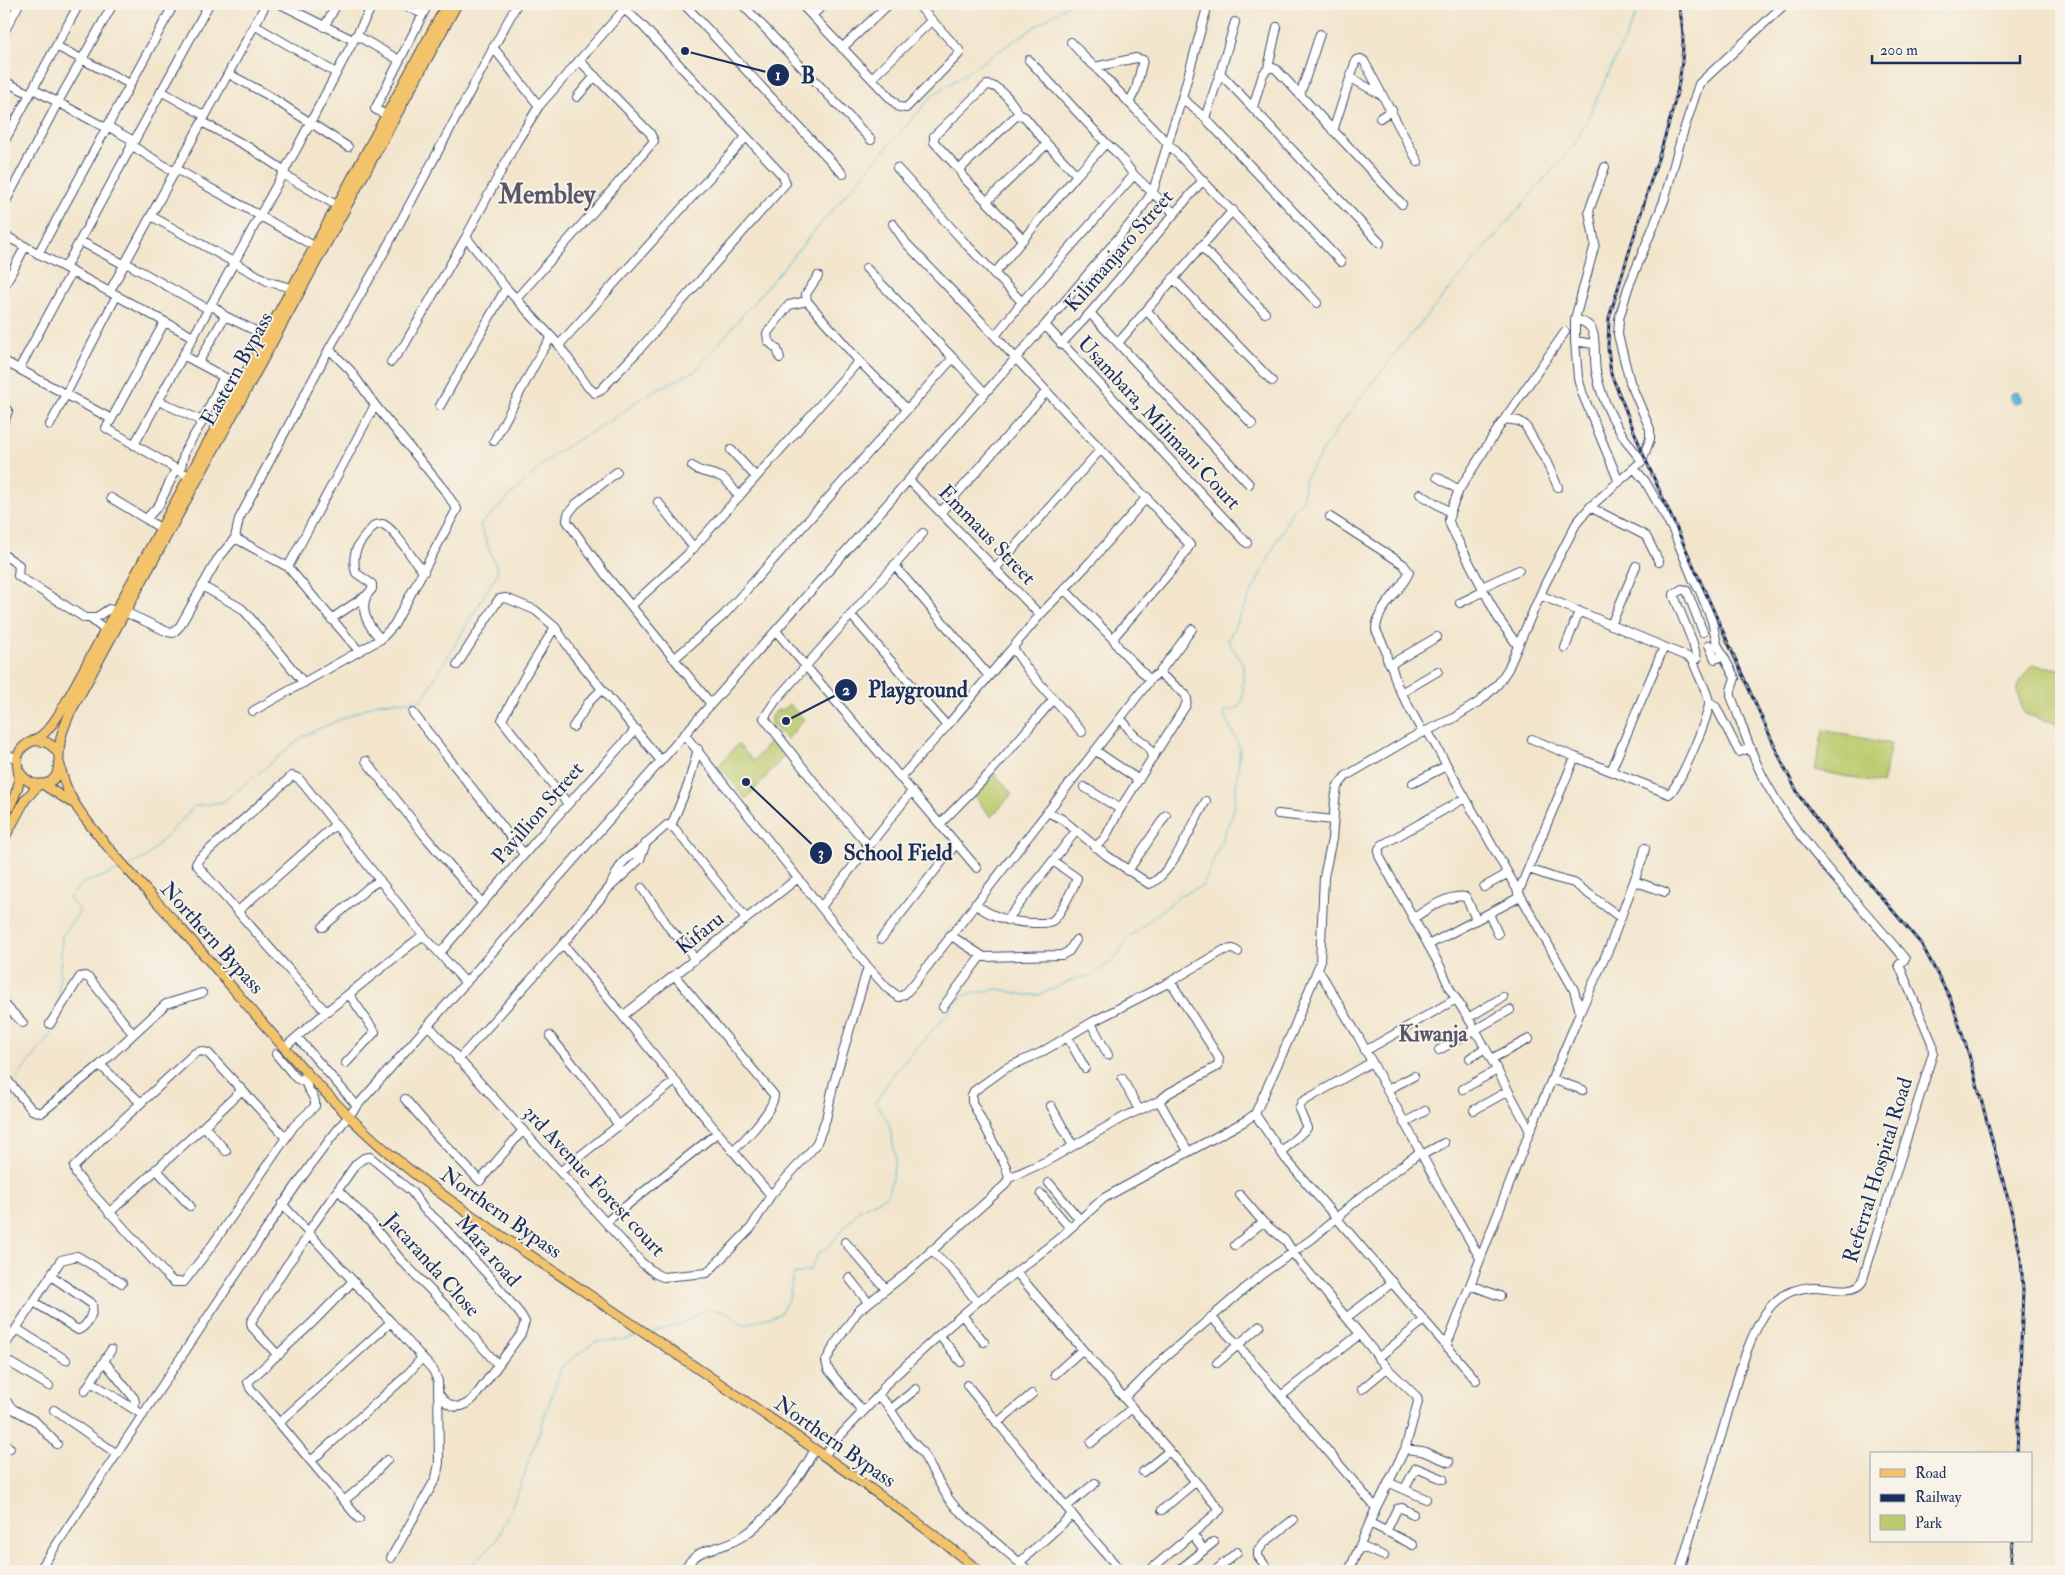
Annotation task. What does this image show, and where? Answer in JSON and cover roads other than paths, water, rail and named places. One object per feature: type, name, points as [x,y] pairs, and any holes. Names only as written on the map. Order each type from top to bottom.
[{"type":"main road","name":"Eastern Bypass","points":[[60,760],[61,736],[66,723],[160,528],[447,4]]},
{"type":"main road","name":"Eastern Bypass","points":[[17,759],[22,748],[35,740],[54,723],[106,631],[121,612],[457,4]]},
{"type":"main road","points":[[35,740],[45,741],[53,746],[60,760],[67,790],[74,804]]},
{"type":"main road","points":[[4,817],[19,782],[17,759]]},
{"type":"main road","points":[[4,839],[25,800],[41,784],[54,777],[60,760]]},
{"type":"main road","points":[[18,771],[27,781],[41,784],[74,804]]},
{"type":"main road","name":"Northern Bypass","points":[[74,804],[122,865],[202,952],[285,1047],[306,1078],[428,1184],[815,1449],[907,1514],[979,1571]]},
{"type":"street","points":[[4,32],[7,15],[19,4]]},
{"type":"street","points":[[4,142],[79,4]]},
{"type":"street","points":[[4,205],[33,153],[58,102],[113,4]]},
{"type":"street","points":[[38,254],[174,4]]},
{"type":"street","points":[[19,368],[68,271],[80,241],[208,4]]},
{"type":"street","points":[[50,424],[67,394],[126,264],[266,4]]},
{"type":"street","points":[[280,4],[324,27],[355,38],[400,60]]},
{"type":"street","points":[[324,27],[337,4]]},
{"type":"street","points":[[134,445],[284,172],[373,4]]},
{"type":"street","points":[[401,4],[422,14]]},
{"type":"street","points":[[386,115],[375,109],[428,4]]},
{"type":"street","points":[[91,619],[105,610],[121,612],[173,633],[180,626],[217,560],[234,538],[235,528],[239,519],[329,349],[375,269],[517,4]]},
{"type":"street","points":[[684,4],[843,174]]},
{"type":"street","points":[[742,4],[871,140]]},
{"type":"street","points":[[801,4],[899,106],[906,108],[960,54],[959,50],[917,4]]},
{"type":"street","points":[[812,15],[825,4]]},
{"type":"street","points":[[38,1571],[314,1158],[357,1106],[1045,325],[1135,218],[1153,191],[1182,98],[1208,4]]},
{"type":"street","points":[[824,1456],[836,1440],[878,1396],[887,1383],[939,1335],[1112,1193],[1255,1114],[1272,1079],[1318,969],[1321,955],[1324,877],[1336,794],[1342,781],[1411,738],[1425,733],[1473,706],[1498,684],[1508,669],[1540,595],[1576,524],[1590,507],[1642,461],[1650,439],[1650,429],[1630,382],[1618,335],[1619,319],[1628,288],[1664,202],[1681,139],[1699,84],[1785,4]]},
{"type":"street","points":[[842,48],[888,5]]},
{"type":"street","points":[[392,362],[539,106],[608,25],[626,7],[783,176],[786,183],[644,344],[604,387],[595,393],[588,387],[559,345],[506,288],[466,236]]},
{"type":"street","points":[[872,78],[932,20]]},
{"type":"street","points":[[1205,118],[1234,22]]},
{"type":"street","points":[[254,26],[336,72]]},
{"type":"street","points":[[1253,107],[1263,74],[1268,68],[1277,27]]},
{"type":"street","points":[[1300,95],[1320,34]]},
{"type":"street","points":[[1071,42],[1232,210],[1317,303]]},
{"type":"street","points":[[56,46],[130,84]]},
{"type":"street","points":[[493,47],[539,106]]},
{"type":"street","points":[[403,52],[416,59]]},
{"type":"street","points":[[1098,69],[1102,65],[1136,58],[1143,60],[1136,90],[1129,103]]},
{"type":"street","points":[[1333,131],[1356,60],[1361,59],[1385,97],[1418,162]]},
{"type":"street","points":[[517,298],[654,140],[650,133],[579,60]]},
{"type":"street","points":[[1029,60],[1106,144],[1117,153],[1134,175],[1174,213]]},
{"type":"street","points":[[1268,68],[1272,68],[1282,74],[1402,204]]},
{"type":"street","points":[[1220,73],[1380,243]]},
{"type":"street","points":[[229,74],[266,94],[348,147]]},
{"type":"street","points":[[577,97],[595,76]]},
{"type":"street","points":[[1351,78],[1385,97]]},
{"type":"street","points":[[4,81],[58,102],[106,127],[175,171],[260,215],[314,246]]},
{"type":"street","points":[[1023,239],[963,177],[960,170],[934,142],[934,136],[987,85],[992,85],[1005,95],[1020,115],[1025,117],[1047,144],[1077,174]]},
{"type":"street","points":[[161,90],[336,205]]},
{"type":"street","points":[[1182,98],[1205,118],[1341,262]]},
{"type":"street","points":[[1380,118],[1392,110]]},
{"type":"street","points":[[960,170],[1010,122],[1020,115]]},
{"type":"street","points":[[559,345],[746,137]]},
{"type":"street","points":[[987,201],[1047,144]]},
{"type":"street","points":[[994,274],[1077,174],[1106,144]]},
{"type":"street","points":[[1605,166],[1589,211],[1595,244],[1576,318],[1575,341],[1581,389],[1619,482]]},
{"type":"street","points":[[897,168],[1022,302]]},
{"type":"street","points":[[995,336],[1022,302],[1134,175]]},
{"type":"street","name":"Kilimanjaro Street","points":[[1061,344],[1090,313],[1203,180]]},
{"type":"street","points":[[1118,343],[1232,210]]},
{"type":"street","points":[[151,216],[269,282],[292,288]]},
{"type":"street","points":[[892,224],[906,243],[1147,497],[1190,547],[1114,640]]},
{"type":"street","points":[[4,235],[193,337]]},
{"type":"street","points":[[80,241],[266,336]]},
{"type":"street","points":[[1201,246],[1265,314]]},
{"type":"street","points":[[4,287],[25,247]]},
{"type":"street","points":[[866,268],[984,393]]},
{"type":"street","points":[[818,276],[806,294],[806,301],[859,361],[906,409]]},
{"type":"street","points":[[1173,278],[1272,381]]},
{"type":"street","points":[[440,406],[506,288]]},
{"type":"street","points":[[780,358],[776,349],[768,341],[767,333],[789,305],[806,301]]},
{"type":"street","points":[[1147,311],[1252,424]]},
{"type":"street","points":[[1090,313],[1249,484]]},
{"type":"street","points":[[198,363],[225,316]]},
{"type":"street","points":[[1576,318],[1590,326],[1594,334],[1596,372],[1604,403],[1617,427],[1642,461]]},
{"type":"street","points":[[164,323],[106,428],[190,476]]},
{"type":"street","name":"Usambara, Milimani Court","points":[[1045,325],[1247,544]]},
{"type":"street","points":[[1518,646],[1503,626],[1451,527],[1449,521],[1450,512],[1460,490],[1505,419],[1565,332]]},
{"type":"street","points":[[494,441],[551,338]]},
{"type":"street","points":[[1575,341],[1594,344]]},
{"type":"street","points":[[253,711],[381,639],[394,625],[457,508],[375,405],[350,370],[329,349]]},
{"type":"street","points":[[183,355],[239,385]]},
{"type":"street","points":[[674,659],[724,615],[953,358]]},
{"type":"street","points":[[632,605],[694,548],[859,361]]},
{"type":"street","points":[[4,372],[6,362],[111,420]]},
{"type":"street","points":[[146,519],[159,504],[178,470],[185,450],[223,378]]},
{"type":"street","points":[[941,512],[1046,392]]},
{"type":"street","points":[[159,401],[215,430]]},
{"type":"street","points":[[288,567],[375,405]]},
{"type":"street","points":[[4,406],[8,411],[4,422]]},
{"type":"street","points":[[1505,419],[1519,421],[1524,425],[1546,461],[1558,486]]},
{"type":"street","points":[[996,568],[1101,449]]},
{"type":"street","points":[[731,450],[756,477]]},
{"type":"street","points":[[692,466],[698,471],[722,477],[739,497]]},
{"type":"street","points":[[1634,468],[1645,481],[1673,530],[1693,579],[1700,591],[1712,621],[1717,644],[1734,678],[1730,693],[1750,748],[1739,752],[1716,706],[1709,703]]},
{"type":"street","points":[[617,472],[576,504],[568,514],[567,521],[605,574],[712,704]]},
{"type":"street","points":[[1437,477],[1460,490]]},
{"type":"street","name":"Emmaus Street","points":[[909,480],[1040,615]]},
{"type":"street","points":[[1420,494],[1450,512]]},
{"type":"street","points":[[900,778],[947,726],[1040,615],[1147,497]]},
{"type":"street","points":[[112,498],[160,528]]},
{"type":"street","points":[[658,502],[694,548]]},
{"type":"street","points":[[1590,507],[1646,536],[1659,562]]},
{"type":"street","points":[[1330,517],[1403,564],[1409,572],[1401,587],[1392,596],[1376,626],[1397,685],[1465,798],[1574,990],[1580,1012]]},
{"type":"street","points":[[381,639],[364,613],[363,603],[372,589],[372,584],[356,573],[354,554],[368,533],[378,524],[383,524],[390,529],[414,562],[424,572]]},
{"type":"street","points":[[869,846],[826,798],[764,718],[807,665],[923,533]]},
{"type":"street","points":[[234,538],[288,567],[359,651]]},
{"type":"street","points":[[4,555],[19,565],[18,576],[85,618],[91,619],[106,631]]},
{"type":"street","points":[[894,565],[988,675]]},
{"type":"street","points":[[1611,626],[1636,566]]},
{"type":"street","points":[[1460,603],[1519,570]]},
{"type":"street","points":[[202,586],[247,614],[304,683]]},
{"type":"street","points":[[1064,589],[1114,640],[1132,664],[1150,679]]},
{"type":"street","points":[[1693,661],[1697,659],[1695,648],[1674,596],[1674,594],[1682,589],[1687,591],[1703,632]]},
{"type":"street","points":[[331,619],[367,595]]},
{"type":"street","points":[[1532,740],[1669,794],[1676,786],[1683,771],[1702,727],[1709,703],[1693,661],[1686,655],[1611,626],[1540,595]]},
{"type":"street","points":[[457,665],[501,598],[506,598],[535,610],[555,628],[574,655],[661,761]]},
{"type":"street","points":[[1565,648],[1578,611]]},
{"type":"street","points":[[851,615],[947,726]]},
{"type":"street","points":[[555,628],[525,676],[502,720],[568,804]]},
{"type":"street","points":[[685,735],[868,966],[891,992],[899,998],[907,991],[1096,751],[1150,679],[1159,673],[1192,629]]},
{"type":"street","points":[[776,631],[807,665],[977,868]]},
{"type":"street","points":[[1391,664],[1437,637]]},
{"type":"street","points":[[1709,645],[1715,659],[1723,656]]},
{"type":"street","points":[[1611,771],[1664,647]]},
{"type":"street","points":[[1012,648],[1028,670],[1082,732]]},
{"type":"street","points":[[1401,693],[1438,671]]},
{"type":"street","points":[[1095,847],[1105,838],[1120,809],[1166,739],[1187,700],[1185,694],[1159,673]]},
{"type":"street","points":[[573,726],[589,702],[602,689]]},
{"type":"street","points":[[940,824],[989,774],[1053,700]]},
{"type":"street","points":[[413,713],[524,854]]},
{"type":"street","points":[[1120,719],[1129,726],[1131,732],[1149,746],[1152,758]]},
{"type":"street","name":"Pavillion Street","points":[[440,953],[524,854],[636,729]]},
{"type":"street","name":"Referral Hospital Road","points":[[1680,1571],[1752,1337],[1768,1309],[1777,1300],[1793,1291],[1813,1287],[1852,1289],[1859,1287],[1932,1053],[1932,1043],[1898,965],[1905,958],[1818,859],[1768,787],[1750,748]]},
{"type":"street","points":[[671,826],[690,778],[698,749]]},
{"type":"street","points":[[1096,751],[1139,780]]},
{"type":"street","points":[[4,753],[17,759]]},
{"type":"street","points":[[1428,945],[1489,914],[1519,895],[1575,757]]},
{"type":"street","points":[[366,761],[424,835],[482,903]]},
{"type":"street","points":[[1413,784],[1446,766]]},
{"type":"street","points":[[326,1012],[197,866],[196,862],[288,779],[294,776],[336,824],[423,935],[466,983]]},
{"type":"street","points":[[1084,787],[1120,809]]},
{"type":"street","points":[[821,908],[912,792]]},
{"type":"street","points":[[1465,798],[1388,841],[1379,849],[1382,863],[1530,1131]]},
{"type":"street","points":[[1047,812],[1057,816],[1095,847],[1150,884],[1160,879],[1182,846],[1206,801]]},
{"type":"street","points":[[1278,814],[1333,820]]},
{"type":"street","points":[[1128,871],[1166,815]]},
{"type":"street","points":[[238,911],[336,824]]},
{"type":"street","points":[[458,1060],[563,944],[609,888],[640,859],[644,847],[653,836],[667,825],[671,826]]},
{"type":"street","points":[[671,826],[746,918]]},
{"type":"street","points":[[1007,920],[1076,830]]},
{"type":"street","points":[[881,939],[956,844]]},
{"type":"street","points":[[1446,1347],[1530,1131],[1569,1044],[1580,1012],[1598,976],[1621,918],[1645,848]]},
{"type":"street","points":[[975,904],[994,916],[1021,923],[1045,923],[1056,918],[1072,891],[1077,878],[1053,861]]},
{"type":"street","points":[[1529,869],[1574,883],[1621,918]]},
{"type":"street","points":[[1484,887],[1507,874]]},
{"type":"street","name":"Kifaru","points":[[624,1015],[798,878]]},
{"type":"street","points":[[324,927],[369,887],[380,880]]},
{"type":"street","points":[[1634,881],[1665,892]]},
{"type":"street","points":[[642,888],[670,929],[689,949],[694,960]]},
{"type":"street","points":[[1414,918],[1430,907],[1451,898],[1463,896],[1470,904],[1476,920]]},
{"type":"street","points":[[1489,914],[1498,934]]},
{"type":"street","points":[[285,1047],[423,935]]},
{"type":"street","points":[[950,935],[981,956],[991,957],[1062,955],[1069,950],[1076,940]]},
{"type":"street","points":[[563,944],[624,1015],[674,1081],[769,1199]]},
{"type":"street","points":[[864,1412],[834,1378],[828,1369],[826,1361],[847,1326],[868,1302],[901,1278],[1005,1185],[1008,1178],[1006,1167],[974,1106],[972,1095],[978,1088],[1006,1068],[1040,1053],[1091,1023],[1168,984],[1224,950],[1233,949],[1238,952]]},
{"type":"street","points":[[943,1007],[981,956]]},
{"type":"street","name":"3rd Avenue Forest court","points":[[429,1026],[642,1263],[663,1277],[702,1275],[713,1269],[751,1228],[769,1199],[819,1140],[868,966]]},
{"type":"street","points":[[1318,969],[1372,1062],[1480,1258]]},
{"type":"street","points":[[50,1024],[75,983],[80,977],[85,976],[90,979],[133,1034]]},
{"type":"street","points":[[675,976],[774,1095],[770,1108],[744,1140],[732,1151]]},
{"type":"street","points":[[1008,1178],[1047,1161],[1139,1110],[1159,1101],[1169,1092],[1218,1066],[1220,1061],[1190,1014],[1179,992],[1168,984]]},
{"type":"street","points":[[4,1076],[32,1110],[41,1113],[100,1065],[166,1004],[202,993]]},
{"type":"street","points":[[346,1063],[375,1032],[349,994]]},
{"type":"street","points":[[1468,1018],[1503,997]]},
{"type":"street","points":[[1365,1050],[1456,999]]},
{"type":"street","points":[[4,1004],[23,1023]]},
{"type":"street","points":[[1439,1050],[1510,1010]]},
{"type":"street","points":[[1091,1023],[1108,1055]]},
{"type":"street","points":[[550,1036],[593,1089],[619,1126]]},
{"type":"street","points":[[297,1037],[357,1106]]},
{"type":"street","points":[[1068,1038],[1085,1068]]},
{"type":"street","points":[[1491,1059],[1529,1039]]},
{"type":"street","points":[[1470,1058],[1485,1048]]},
{"type":"street","points":[[276,1054],[296,1078],[306,1078],[316,1104],[294,1126],[286,1138],[184,1282],[174,1282],[169,1278],[85,1185],[76,1174],[74,1167],[195,1053],[201,1051],[208,1052],[286,1138]]},
{"type":"street","points":[[1281,1152],[1307,1128],[1299,1109],[1302,1102],[1372,1062]]},
{"type":"street","points":[[100,1065],[141,1103]]},
{"type":"street","points":[[1464,1089],[1497,1070]]},
{"type":"street","points":[[1386,1090],[1414,1076]]},
{"type":"street","points":[[1122,1078],[1139,1110]]},
{"type":"street","points":[[1552,1079],[1583,1090]]},
{"type":"street","points":[[561,1171],[674,1081]]},
{"type":"street","points":[[109,1213],[242,1090]]},
{"type":"street","points":[[1474,1110],[1508,1091]]},
{"type":"street","points":[[406,1099],[434,1133],[480,1181],[523,1130]]},
{"type":"street","points":[[1159,1101],[1188,1151]]},
{"type":"street","points":[[1050,1106],[1073,1146]]},
{"type":"street","points":[[1404,1123],[1425,1111]]},
{"type":"street","points":[[1255,1114],[1281,1152],[1476,1380]]},
{"type":"street","points":[[204,1126],[226,1151]]},
{"type":"street","points":[[606,1222],[717,1133]]},
{"type":"street","points":[[1124,1398],[1164,1358],[1262,1274],[1294,1252],[1421,1154],[1444,1143]]},
{"type":"street","name":"Mara road","points":[[280,1354],[275,1352],[252,1327],[251,1322],[287,1265],[356,1164],[364,1158],[370,1157],[412,1192],[424,1208],[438,1220],[489,1276],[525,1322],[519,1337],[498,1365]]},
{"type":"street","points":[[156,1169],[190,1206]]},
{"type":"street","points":[[1049,1183],[1080,1220]]},
{"type":"street","name":"Jacaranda Close","points":[[338,1190],[370,1222],[400,1259],[447,1307],[498,1365]]},
{"type":"street","points":[[1041,1194],[1070,1228]]},
{"type":"street","points":[[1240,1195],[1263,1222],[1286,1241],[1296,1258],[1347,1317],[1378,1358],[1417,1397],[1418,1402],[1405,1449],[1390,1483],[1376,1508],[1349,1571]]},
{"type":"street","points":[[282,1204],[391,1322],[436,1376],[439,1394],[439,1463],[436,1478],[391,1558]]},
{"type":"street","points":[[1235,1245],[1263,1222]]},
{"type":"street","points":[[845,1242],[886,1289]]},
{"type":"street","points":[[931,1250],[953,1272],[977,1302]]},
{"type":"street","points":[[4,1347],[61,1260],[77,1256],[122,1283]]},
{"type":"street","points":[[1016,1273],[1124,1398],[1194,1483],[1220,1510],[1149,1571]]},
{"type":"street","points":[[34,1302],[78,1330],[83,1328],[92,1311],[92,1304],[51,1276]]},
{"type":"street","points":[[849,1278],[868,1302]]},
{"type":"street","points":[[353,1281],[280,1354],[248,1382],[250,1388],[359,1519]]},
{"type":"street","points":[[1347,1317],[1393,1282]]},
{"type":"street","points":[[1470,1285],[1500,1296]]},
{"type":"street","points":[[962,1315],[984,1342]]},
{"type":"street","points":[[1211,1317],[1238,1345],[1376,1508]]},
{"type":"street","points":[[1378,1358],[1424,1320]]},
{"type":"street","points":[[280,1422],[391,1322]]},
{"type":"street","points":[[1217,1363],[1260,1326]]},
{"type":"street","points":[[17,1329],[66,1360]]},
{"type":"street","points":[[1281,1396],[1360,1334]]},
{"type":"street","points":[[939,1335],[961,1362]]},
{"type":"street","points":[[84,1391],[111,1350]]},
{"type":"street","points":[[1055,1374],[1082,1350]]},
{"type":"street","points":[[311,1461],[404,1378],[422,1358]]},
{"type":"street","points":[[4,1359],[48,1386]]},
{"type":"street","points":[[104,1361],[134,1398],[135,1402],[132,1408]]},
{"type":"street","points":[[439,1394],[444,1402],[451,1407],[466,1405],[474,1398],[498,1365]]},
{"type":"street","points":[[1362,1389],[1387,1368]]},
{"type":"street","points":[[91,1382],[143,1415]]},
{"type":"street","points":[[966,1385],[1121,1571]]},
{"type":"street","points":[[891,1409],[916,1389]]},
{"type":"street","points":[[997,1423],[1032,1394]]},
{"type":"street","points":[[878,1396],[891,1409],[908,1438],[922,1452],[952,1503],[1028,1571]]},
{"type":"street","points":[[4,1399],[14,1409],[35,1420],[58,1444]]},
{"type":"street","points":[[1091,1443],[1132,1408]]},
{"type":"street","points":[[54,1410],[117,1454]]},
{"type":"street","points":[[683,1571],[695,1555],[737,1540],[757,1524],[781,1499],[815,1449]]},
{"type":"street","points":[[1405,1449],[1422,1451],[1449,1462]]},
{"type":"street","points":[[1143,1472],[1168,1452]]},
{"type":"street","points":[[344,1500],[364,1484],[387,1460]]},
{"type":"street","points":[[1397,1467],[1416,1468],[1443,1479]]},
{"type":"street","points":[[1405,1488],[1416,1468]]},
{"type":"street","points":[[1066,1507],[1095,1483]]},
{"type":"street","points":[[1162,1510],[1194,1483]]},
{"type":"street","points":[[1390,1483],[1405,1488],[1426,1499]]},
{"type":"street","points":[[1386,1532],[1397,1509],[1402,1508],[1413,1514]]},
{"type":"street","points":[[1020,1562],[1072,1514]]},
{"type":"street","points":[[1269,1571],[1258,1556],[1258,1552],[1271,1537],[1292,1520]]},
{"type":"street","points":[[1370,1522],[1413,1545]]},
{"type":"street","points":[[1193,1535],[1204,1550]]},
{"type":"street","points":[[1178,1571],[1214,1542]]},
{"type":"street","points":[[1360,1546],[1384,1556]]},
{"type":"street","points":[[1215,1571],[1238,1552]]},
{"type":"water","points":[[2016,392],[2022,398],[2016,404],[2010,398]]},
{"type":"waterway","points":[[129,866],[146,857],[195,806],[223,802],[305,735],[378,703],[422,700],[498,572],[480,525],[554,454],[607,423],[644,396],[695,371],[933,95],[1069,4]]},
{"type":"waterway","points":[[652,1332],[681,1324],[706,1309],[725,1312],[743,1325],[780,1314],[790,1296],[793,1275],[810,1270],[817,1255],[829,1246],[859,1210],[888,1195],[896,1159],[889,1123],[875,1103],[894,1073],[964,995],[999,989],[1025,995],[1038,995],[1077,978],[1088,976],[1114,961],[1128,938],[1181,895],[1203,886],[1234,810],[1240,748],[1223,712],[1238,708],[1243,699],[1243,664],[1228,640],[1293,509],[1303,501],[1304,480],[1339,426],[1401,346],[1577,141],[1641,4]]},
{"type":"waterway","points":[[58,1005],[62,936],[80,911],[69,899],[81,884],[123,869]]},
{"type":"waterway","points":[[14,1082],[57,1026],[58,1019]]},
{"type":"waterway","points":[[4,1119],[11,1091]]},
{"type":"waterway","points":[[464,1571],[496,1541],[520,1487],[562,1366],[595,1342],[627,1339],[641,1335]]},
{"type":"railway","points":[[1678,4],[1682,26],[1683,49],[1676,98],[1609,318],[1608,348],[1611,374],[1644,456],[1784,767],[1800,797],[1830,837],[1922,945],[1951,1000],[1969,1055],[2012,1214],[2021,1259],[2023,1290],[2017,1452]]},
{"type":"railway","points":[[2010,1571],[2013,1542]]},
{"type":"place","name":"B","points":[[685,51]]},
{"type":"place","name":"Playground","points":[[786,721]]},
{"type":"place","name":"School Field","points":[[746,782]]},
{"type":"district","name":"Membley","points":[[547,195]]},
{"type":"district","name":"Kiwanja","points":[[1433,1034]]}]
